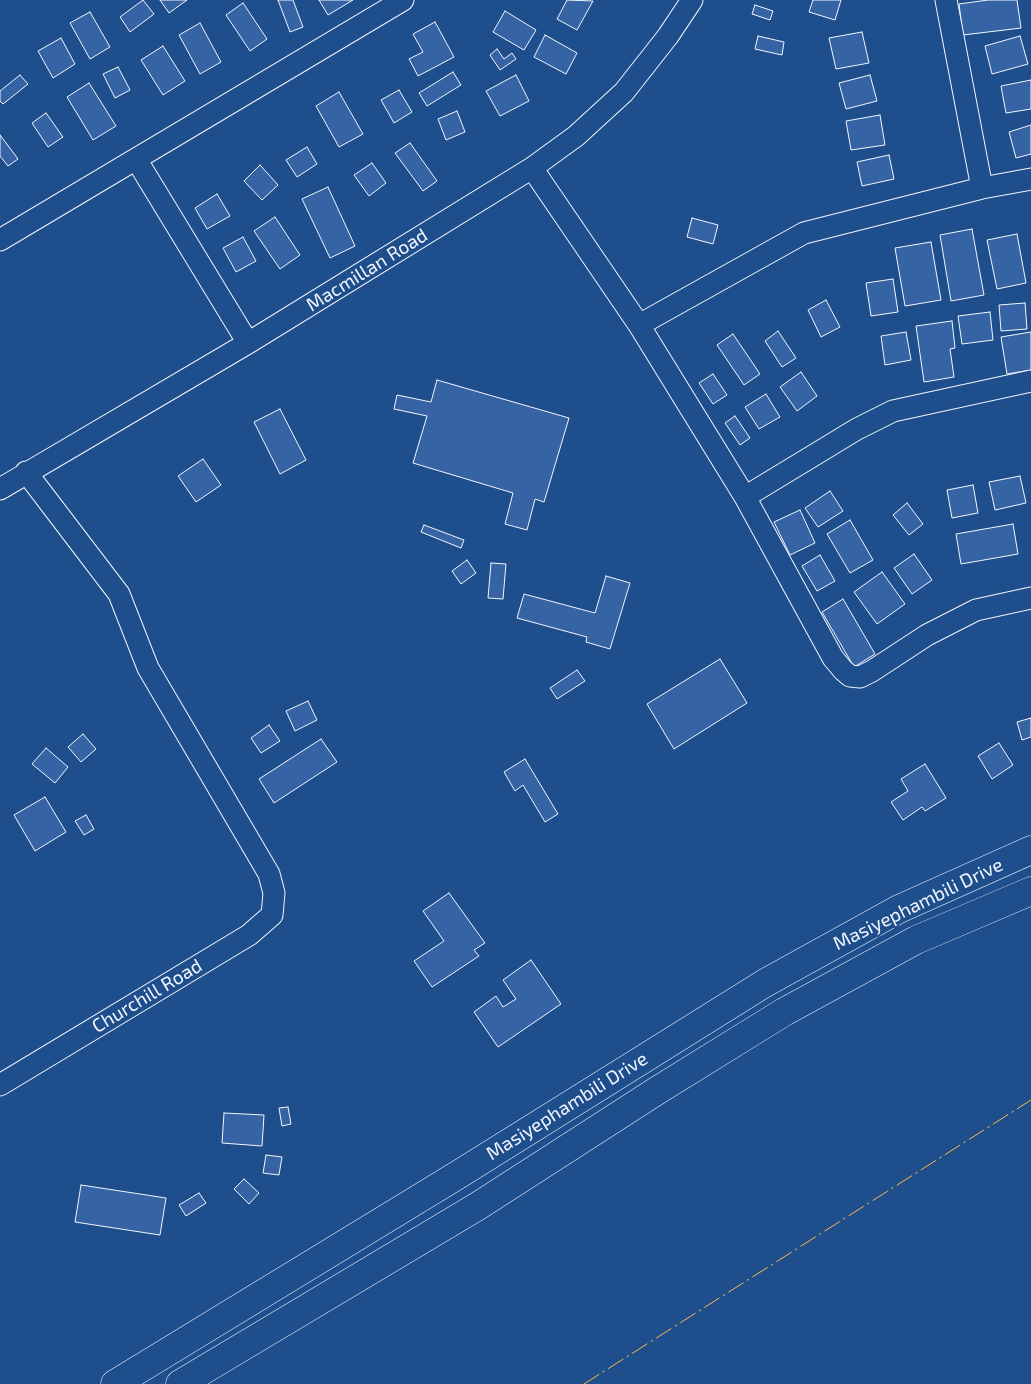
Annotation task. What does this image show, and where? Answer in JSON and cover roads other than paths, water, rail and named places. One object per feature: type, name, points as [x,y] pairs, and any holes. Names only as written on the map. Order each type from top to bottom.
[{"type":"main road","name":"Masiyephambili Drive","points":[[115,1384],[456,1176],[765,983],[899,909],[1031,850]]},
{"type":"main road","name":"Masiyephambili Drive","points":[[180,1384],[478,1206],[658,1090],[784,1012],[916,940],[1031,891]]},
{"type":"street","points":[[0,240],[403,0]]},
{"type":"street","name":"Macmillan Road","points":[[0,489],[248,343],[532,168],[576,136],[624,92],[668,36],[692,0]]},
{"type":"street","points":[[946,0],[982,188]]},
{"type":"street","points":[[136,159],[248,343]]},
{"type":"street","points":[[532,168],[639,325],[744,497],[833,658],[850,676],[860,677],[872,672],[927,634],[976,610],[1031,598]]},
{"type":"street","points":[[639,325],[804,234],[982,188],[1031,179]]},
{"type":"street","points":[[744,497],[857,429],[893,411],[1031,381]]},
{"type":"street","name":"Churchill Road","points":[[0,1084],[249,935],[272,915],[274,893],[269,874],[148,668],[118,594],[26,472]]}]
